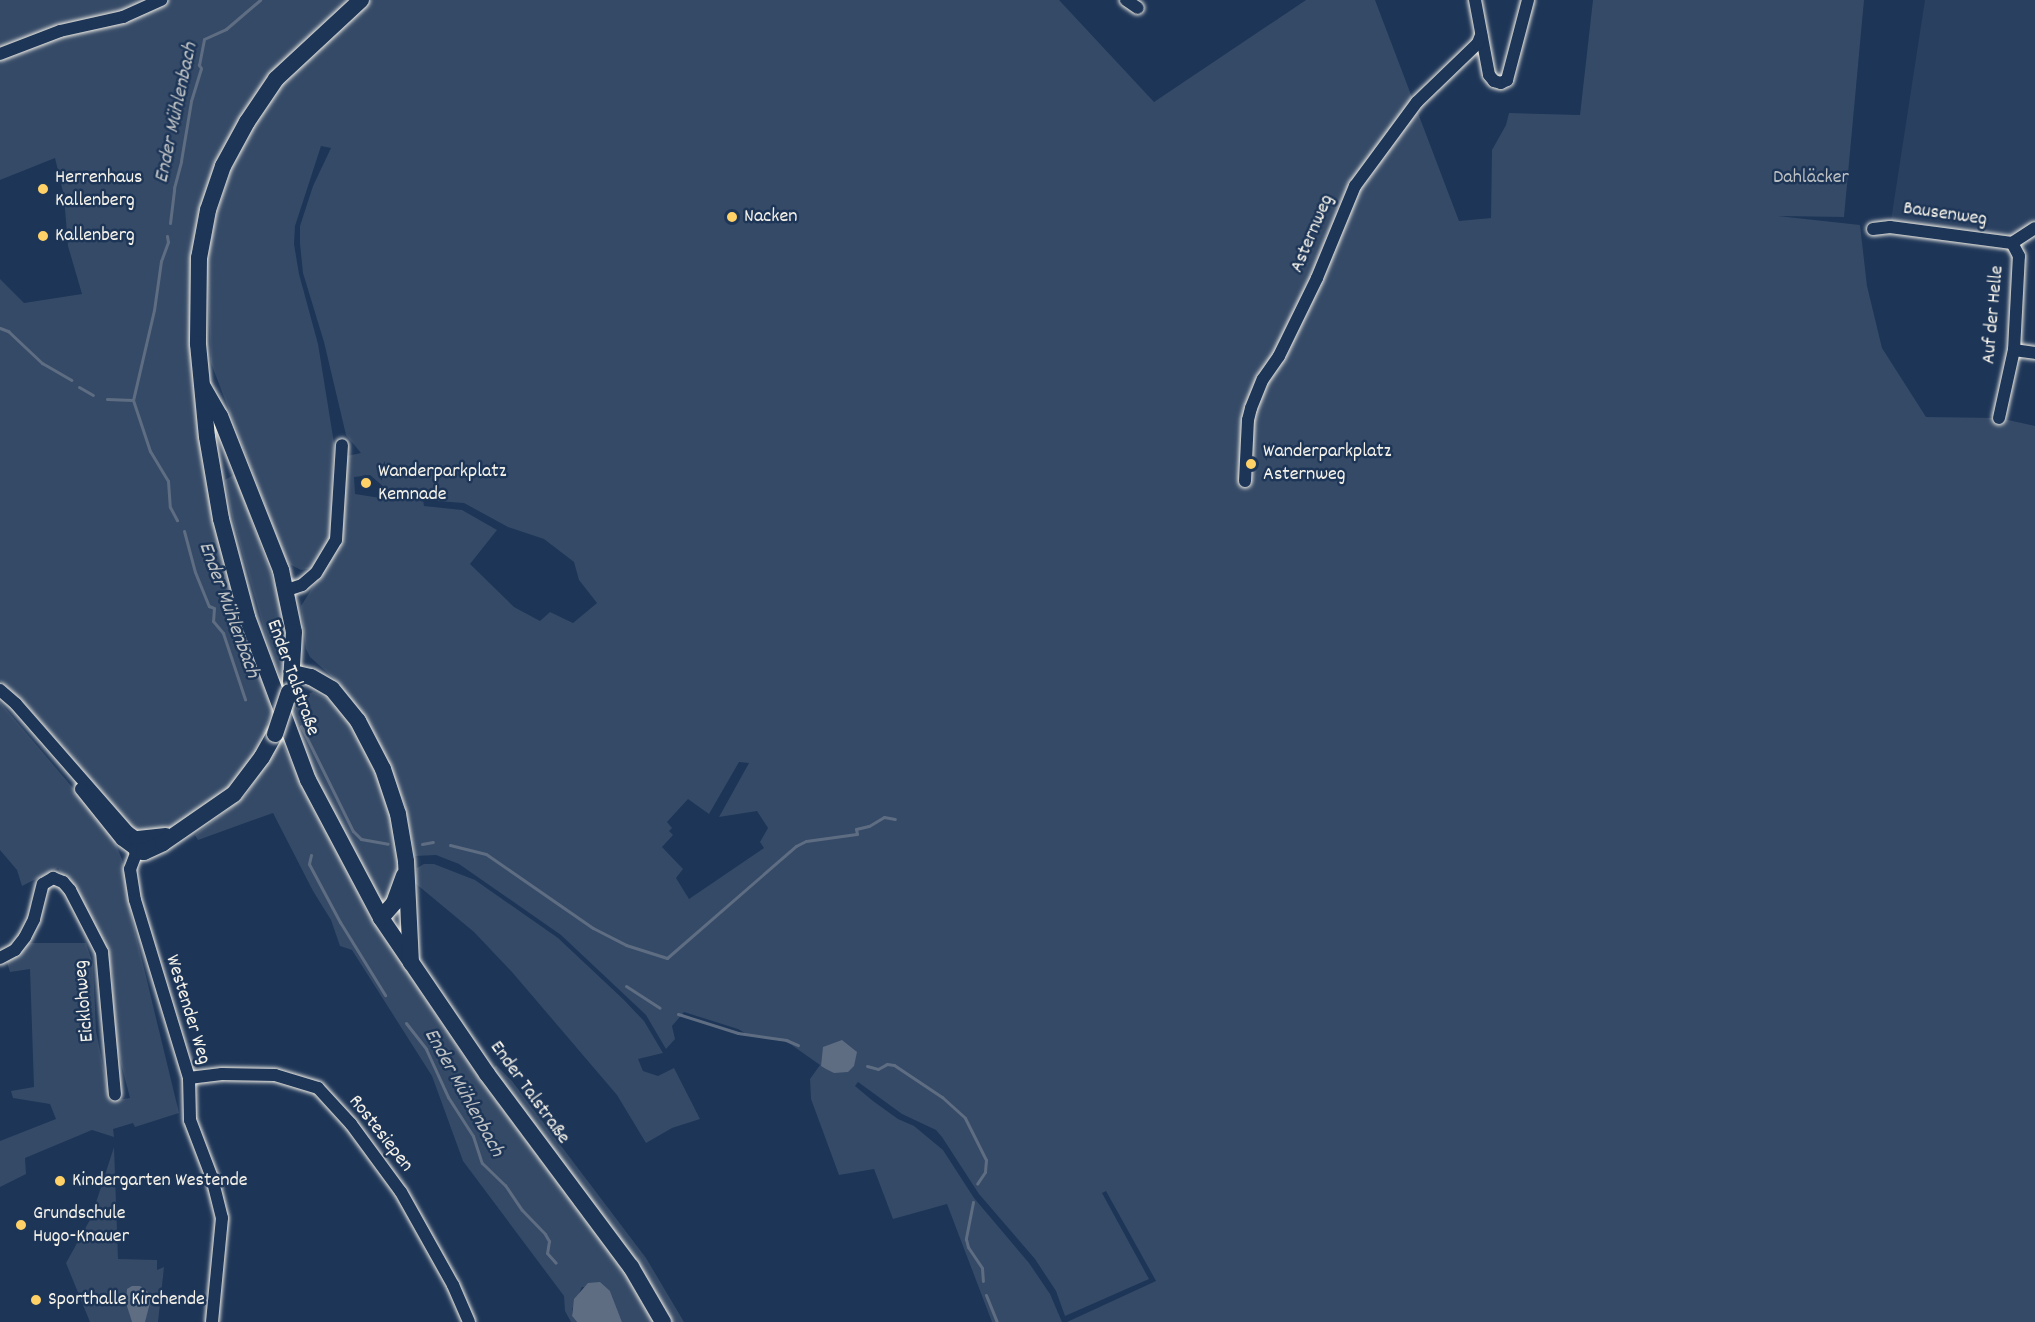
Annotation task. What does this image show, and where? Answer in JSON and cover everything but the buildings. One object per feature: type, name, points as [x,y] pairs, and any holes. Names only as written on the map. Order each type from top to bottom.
[{"type":"main road","name":"Ender Talstraße","points":[[361,0],[276,79],[247,122],[223,166],[208,210],[199,258],[198,344],[200,382],[221,519],[262,662],[308,780],[381,918],[487,1074],[630,1267],[663,1322]]},
{"type":"main road","points":[[137,845],[153,849],[196,822],[234,794],[262,757],[275,734],[293,673],[294,632],[287,590],[220,416],[200,382]]},
{"type":"main road","points":[[293,673],[310,676],[332,689],[358,721],[383,769],[398,814],[406,866],[411,964]]},
{"type":"main road","points":[[381,918],[394,903],[406,866]]},
{"type":"street","points":[[0,54],[60,31],[123,17],[160,0]]},
{"type":"street","points":[[1126,0],[1138,8]]},
{"type":"street","points":[[1475,0],[1489,75],[1494,81],[1507,80],[1528,0]]},
{"type":"street","name":"Asternweg","points":[[1245,481],[1248,420],[1251,408],[1263,379],[1279,356],[1317,278],[1355,186],[1417,102],[1478,43],[1481,35]]},
{"type":"street","name":"Bausenweg","points":[[1873,229],[1890,227],[2012,243]]},
{"type":"street","name":"Auf der Helle","points":[[1999,418],[2014,350],[2019,256],[2012,243],[2035,228]]},
{"type":"street","points":[[2014,350],[2035,353]]},
{"type":"street","points":[[287,590],[302,585],[316,573],[336,540],[342,445]]},
{"type":"street","points":[[0,690],[16,704],[70,769],[78,786],[98,812],[129,847],[137,845]]},
{"type":"street","name":"Westender Weg","points":[[137,845],[130,868],[135,900],[189,1078],[190,1120],[212,1178],[222,1218],[212,1322]]},
{"type":"street","name":"Eicklohweg","points":[[0,958],[15,950],[25,937],[34,919],[43,884],[53,878],[63,882],[70,890],[102,952],[115,1094]]},
{"type":"street","name":"Rostesiepen","points":[[189,1078],[222,1074],[276,1076],[318,1088],[351,1124],[401,1192],[453,1285],[469,1322]]},
{"type":"shaded area","points":[[1925,0],[2035,0],[2035,227],[2012,243],[1890,227]]},
{"type":"shaded area","points":[[842,1040],[857,1052],[854,1066],[848,1072],[834,1073],[821,1066],[823,1047]]},
{"type":"shaded area","points":[[600,1282],[610,1291],[622,1322],[577,1322],[572,1316],[574,1299],[588,1283]]},
{"type":"shaded area","points":[[140,1286],[149,1293],[151,1299],[145,1322],[132,1322],[126,1303],[127,1289]]},
{"type":"green space","points":[[0,0],[351,0],[269,75],[240,118],[216,164],[190,342],[256,663],[272,712],[256,752],[232,785],[194,817],[168,830],[137,833],[21,699],[0,681],[0,279],[24,303],[82,294],[68,246],[64,196],[55,158],[0,180]]},
{"type":"green space","name":"Dahläcker","points":[[372,0],[1059,0],[1154,102],[1306,0],[1375,0],[1459,221],[1491,218],[1492,150],[1506,125],[1509,113],[1580,115],[1593,0],[1864,0],[1844,217],[1778,216],[1860,225],[1867,286],[1882,348],[1926,417],[1999,418],[2035,426],[2035,1322],[1067,1322],[1156,1281],[1106,1191],[1102,1193],[1149,1279],[1065,1316],[1056,1291],[1035,1259],[979,1194],[936,1130],[902,1114],[858,1082],[855,1086],[873,1101],[898,1119],[914,1126],[943,1150],[974,1198],[1029,1263],[1050,1294],[1062,1322],[992,1322],[947,1204],[893,1219],[874,1169],[839,1175],[811,1099],[810,1079],[820,1065],[786,1041],[750,1036],[738,1029],[684,1012],[672,1026],[675,1039],[666,1049],[646,1015],[561,935],[459,864],[436,855],[415,856],[405,805],[374,732],[339,683],[310,657],[306,649],[301,606],[341,542],[347,456],[361,453],[346,435],[324,342],[303,273],[300,244],[300,226],[313,186],[331,148],[321,146],[295,226],[294,244],[299,274],[318,344],[334,443],[330,537],[313,568],[301,570],[289,564],[285,557],[211,363],[207,259],[217,212],[231,170],[252,126],[280,83],[354,12]],"holes":[[[370,475],[385,488],[387,499],[355,494],[354,477]],[[423,500],[464,503],[508,527],[544,539],[574,562],[579,580],[597,603],[573,623],[550,612],[540,621],[514,607],[470,564],[497,530],[462,510],[424,506]],[[739,762],[749,763],[719,817],[757,811],[768,828],[760,842],[764,848],[689,899],[676,878],[683,869],[662,847],[673,835],[669,831],[672,828],[667,822],[688,799],[709,814]]]},
{"type":"green space","points":[[235,474],[277,591],[286,635],[286,673],[282,680],[272,658],[232,516],[225,480]]},
{"type":"green space","points":[[313,692],[328,699],[345,714],[360,737],[391,809],[399,872],[385,909],[314,776],[291,721],[298,703],[305,695]]},
{"type":"green space","points":[[0,702],[111,833],[122,859],[133,923],[179,1113],[135,1127],[133,1123],[113,1129],[114,1137],[92,1130],[25,1158],[26,1174],[0,1187],[0,1141],[56,1119],[50,1104],[13,1098],[11,1091],[34,1087],[30,969],[10,972],[6,959],[28,943],[86,943],[93,964],[96,1031],[110,1101],[130,1098],[114,1036],[112,974],[99,936],[58,868],[22,886],[17,870],[0,850]]},
{"type":"green space","points":[[281,741],[370,917],[481,1081],[623,1269],[654,1322],[622,1322],[610,1291],[582,1287],[572,1309],[572,1316],[577,1322],[571,1322],[565,1311],[564,1296],[463,1161],[432,1076],[352,950],[340,946],[331,920],[313,891],[273,813],[198,840],[195,835],[245,796]]},
{"type":"green space","points":[[424,864],[434,864],[475,880],[558,938],[644,1021],[663,1053],[638,1059],[643,1071],[658,1076],[674,1068],[700,1119],[672,1128],[646,1143],[617,1095],[512,972],[474,932],[415,883],[417,868]]},
{"type":"green space","points":[[496,1065],[512,1081],[646,1258],[684,1322],[671,1322],[493,1070]]},
{"type":"green space","points":[[114,1147],[118,1259],[157,1260],[157,1270],[164,1267],[158,1322],[90,1322],[66,1263],[91,1218]]},
{"type":"waterway","name":"Ender Mühlenbach","points":[[170,223],[174,188],[191,101],[201,68],[199,65],[204,39],[226,29],[260,0]]},
{"type":"waterway","name":"Ender Mühlenbach","points":[[167,236],[168,242],[161,261],[154,310],[133,400],[150,451],[168,481],[170,507],[177,520]]},
{"type":"waterway","points":[[0,328],[8,331],[42,363],[72,380]]},
{"type":"waterway","points":[[79,387],[93,395]]},
{"type":"waterway","points":[[107,399],[133,400]]},
{"type":"waterway","name":"Ender Mühlenbach","points":[[184,531],[195,572],[209,606],[214,608],[213,621],[223,633],[245,699]]},
{"type":"waterway","points":[[301,726],[353,831],[361,839],[388,844]]},
{"type":"waterway","points":[[450,845],[486,854],[593,928],[626,945],[667,958],[796,846],[806,841],[857,834],[856,829],[869,826],[884,817],[895,819]]},
{"type":"waterway","points":[[422,844],[433,842]]},
{"type":"waterway","name":"Ender Mühlenbach","points":[[311,855],[309,864],[340,922],[385,995]]},
{"type":"waterway","points":[[626,986],[660,1008]]},
{"type":"waterway","points":[[678,1014],[738,1033],[786,1040],[798,1045]]},
{"type":"waterway","name":"Ender Mühlenbach","points":[[406,1023],[426,1049],[448,1097],[473,1136],[482,1163],[505,1185],[522,1210],[545,1234],[549,1241],[547,1253],[556,1263]]},
{"type":"waterway","points":[[867,1066],[878,1069],[887,1064],[894,1065],[942,1097],[965,1118],[986,1160],[985,1172],[977,1184]]},
{"type":"waterway","points":[[973,1202],[966,1239],[968,1247],[982,1268],[983,1281]]},
{"type":"waterway","points":[[986,1295],[997,1322]]},
{"type":"place","name":"Herrenhaus Kallenberg","points":[[43,189]]},
{"type":"place","name":"Nacken","points":[[732,217]]},
{"type":"place","name":"Kallenberg","points":[[43,236]]},
{"type":"place","name":"Wanderparkplatz Asternweg","points":[[1251,464]]},
{"type":"place","name":"Wanderparkplatz Kemnade","points":[[366,483]]},
{"type":"place","name":"Kindergarten Westende","points":[[60,1181]]},
{"type":"place","name":"Grundschule Hugo-Knauer","points":[[21,1225]]},
{"type":"place","name":"Sporthalle Kirchende","points":[[36,1300]]}]
